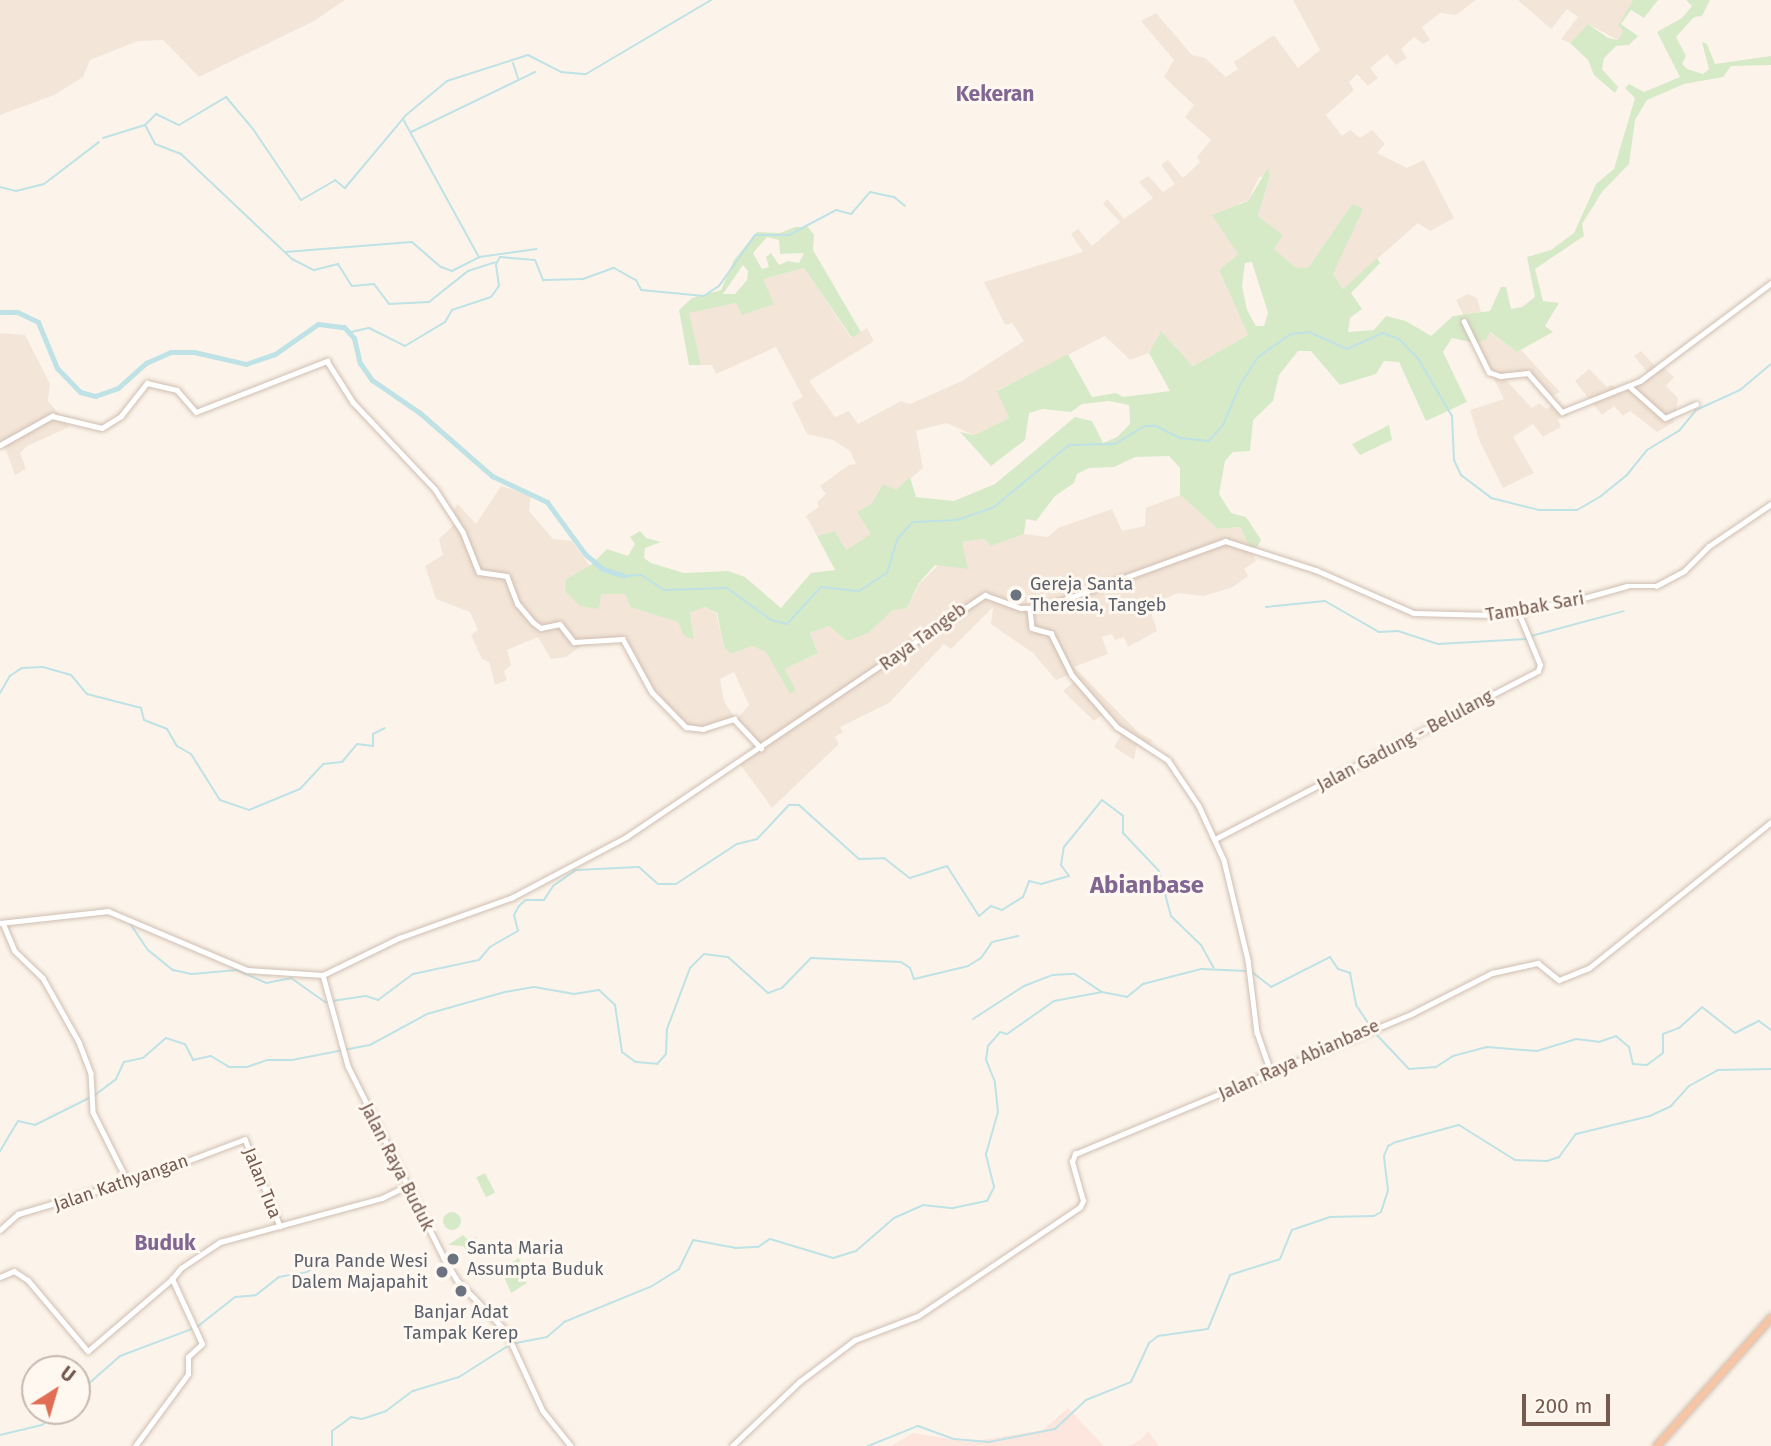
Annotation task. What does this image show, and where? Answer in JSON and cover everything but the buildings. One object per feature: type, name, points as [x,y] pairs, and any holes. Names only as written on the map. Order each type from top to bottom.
[{"type":"highway","points":[[1656,1446],[1771,1317]]},
{"type":"street","points":[[1464,321],[1489,372],[1500,376],[1528,373],[1562,412],[1629,386],[1771,283]]},
{"type":"street","points":[[0,445],[50,416],[102,428],[121,416],[147,383],[177,390],[196,412],[327,361],[353,402],[435,489],[459,524],[479,572],[507,576],[518,604],[537,625],[560,624],[575,642],[623,638],[652,692],[687,727],[703,729],[734,719],[761,748]]},
{"type":"street","points":[[1629,386],[1665,418],[1696,404]]},
{"type":"street","name":"Tambak Sari","points":[[1030,609],[1053,604],[1222,541],[1281,559],[1415,613],[1461,617],[1518,612],[1627,586],[1656,586],[1686,569],[1694,560],[1771,504]]},
{"type":"street","name":"Raya Tangeb","points":[[324,975],[398,938],[520,894],[658,818],[981,597],[994,596],[1030,609]]},
{"type":"street","points":[[1030,609],[1033,629],[1051,633],[1072,675],[1117,727],[1168,760],[1179,772],[1215,839],[1224,858],[1249,972],[1257,1032],[1271,1072]]},
{"type":"street","name":"Jalan Gadung - Belulang","points":[[1215,839],[1536,672],[1540,666],[1518,612]]},
{"type":"street","name":"Jalan Raya Abianbase","points":[[732,1446],[807,1376],[865,1334],[918,1316],[1080,1208],[1083,1201],[1072,1162],[1075,1154],[1371,1027],[1420,1010],[1492,973],[1538,963],[1559,980],[1589,968],[1771,822]]},
{"type":"street","points":[[127,1180],[91,1102],[91,1073],[79,1042],[43,978],[15,951],[1,923],[108,911],[247,970],[324,975]]},
{"type":"street","name":"Jalan Raya Buduk","points":[[324,975],[346,1060],[453,1274],[506,1331],[543,1411],[571,1446]]},
{"type":"street","name":"Jalan Kathyangan","points":[[0,1230],[18,1213],[48,1208],[245,1139]]},
{"type":"street","name":"Jalan Tua","points":[[245,1139],[280,1226]]},
{"type":"street","points":[[0,1277],[13,1271],[28,1280],[88,1351],[214,1245],[407,1186]]},
{"type":"street","points":[[135,1446],[188,1374],[188,1357],[202,1344],[172,1279]]},
{"type":"shaded area","points":[[0,0],[345,0],[314,21],[199,77],[163,40],[138,41],[90,60],[83,77],[54,95],[0,115]]},
{"type":"shaded area","points":[[1293,0],[1476,0],[1456,15],[1440,13],[1422,27],[1430,40],[1423,44],[1414,37],[1401,49],[1407,58],[1396,65],[1387,54],[1370,68],[1378,78],[1368,86],[1357,74],[1349,82],[1354,90],[1326,115],[1342,136],[1350,130],[1360,138],[1372,130],[1385,144],[1377,153],[1407,168],[1424,160],[1454,218],[1430,231],[1418,223],[1343,289],[1333,274],[1352,204],[1308,268],[1295,267],[1273,249],[1283,235],[1258,216],[1270,176],[1259,177],[1248,201],[1239,203],[1238,254],[1219,270],[1248,335],[1193,366],[1161,331],[1149,353],[1130,360],[1105,336],[998,390],[1009,418],[974,435],[946,423],[916,431],[923,468],[896,491],[883,484],[871,504],[872,534],[846,550],[835,531],[817,536],[806,516],[819,507],[817,502],[826,494],[820,486],[849,465],[856,464],[850,451],[833,440],[807,434],[792,403],[803,397],[776,347],[716,374],[712,365],[701,365],[688,313],[736,303],[774,304],[762,279],[804,268],[851,338],[867,328],[874,341],[809,381],[835,417],[849,411],[858,424],[901,401],[910,404],[962,381],[1024,341],[1012,323],[1005,325],[984,282],[1083,252],[1071,234],[1078,229],[1092,246],[1120,222],[1103,204],[1107,199],[1124,219],[1153,198],[1139,182],[1148,176],[1163,192],[1175,184],[1161,165],[1168,160],[1183,178],[1200,162],[1197,157],[1211,140],[1185,117],[1194,105],[1164,77],[1174,60],[1141,21],[1156,13],[1192,55],[1205,58],[1226,77],[1238,69],[1234,62],[1274,35],[1298,68],[1320,50]]},
{"type":"shaded area","points":[[1518,0],[1633,0],[1618,25],[1623,31],[1618,40],[1588,24],[1570,43],[1561,39],[1578,17],[1567,9],[1551,29]]},
{"type":"shaded area","points":[[1468,294],[1477,298],[1481,312],[1464,316],[1456,300]]},
{"type":"shaded area","points":[[1489,332],[1516,351],[1521,350],[1560,392],[1552,396],[1533,375],[1506,380],[1532,408],[1539,403],[1547,409],[1557,402],[1568,415],[1558,419],[1561,427],[1543,437],[1533,424],[1513,437],[1534,473],[1503,488],[1480,442],[1470,410],[1504,399],[1475,343]]},
{"type":"shaded area","points":[[0,333],[25,335],[50,384],[48,401],[69,427],[27,446],[20,453],[26,469],[15,475],[4,445],[0,445]]},
{"type":"shaded area","points":[[1641,351],[1659,370],[1663,367],[1674,377],[1666,386],[1678,398],[1674,422],[1657,432],[1630,411],[1623,416],[1614,406],[1602,415],[1575,381],[1589,369],[1607,387],[1612,385],[1623,393],[1651,376],[1634,356]]},
{"type":"shaded area","points":[[501,486],[531,495],[529,511],[553,539],[572,541],[590,566],[566,579],[601,594],[625,594],[630,607],[679,622],[694,638],[690,613],[703,607],[716,613],[724,647],[731,654],[752,646],[767,652],[790,693],[795,690],[785,669],[818,653],[810,633],[829,626],[868,633],[893,609],[907,608],[920,583],[962,542],[984,539],[991,546],[1024,534],[1048,537],[1058,528],[1112,509],[1122,531],[1145,526],[1146,508],[1180,495],[1218,529],[1240,527],[1256,561],[1244,569],[1248,576],[1233,587],[1204,596],[1178,593],[1149,606],[1157,631],[1128,647],[1124,637],[1115,640],[1112,634],[1102,637],[1108,654],[1074,667],[1139,733],[1152,740],[1148,751],[1137,745],[1134,760],[1114,747],[1121,736],[1104,713],[1094,721],[1063,691],[1075,681],[1071,674],[1056,680],[1033,653],[991,624],[993,607],[951,649],[944,644],[889,703],[840,727],[843,732],[835,737],[839,744],[772,808],[739,763],[759,747],[736,720],[706,733],[693,732],[654,691],[627,640],[581,646],[566,657],[551,659],[538,637],[507,650],[511,665],[504,671],[507,680],[495,685],[489,662],[482,659],[471,635],[478,630],[470,612],[436,599],[425,566],[443,555],[439,539],[458,521],[453,511],[458,504],[476,524]],"holes":[[[734,672],[749,705],[736,720],[724,701],[720,679]]]},
{"type":"shaded area","points":[[1068,1408],[1104,1446],[891,1446],[913,1433],[969,1442],[1043,1430]]},
{"type":"shaded area","points":[[1148,1431],[1159,1446],[1129,1446],[1141,1439]]},
{"type":"green space","points":[[1633,0],[1658,0],[1644,18],[1631,10],[1621,24],[1638,36],[1629,45],[1616,46],[1604,58],[1602,69],[1618,87],[1615,93],[1594,75],[1588,60],[1570,43],[1588,24],[1608,38],[1618,40],[1623,31],[1618,25]]},
{"type":"green space","points":[[1686,0],[1710,0],[1702,16],[1694,17],[1676,37],[1686,56],[1682,64],[1687,69],[1703,74],[1709,69],[1702,42],[1707,44],[1715,64],[1771,56],[1771,65],[1731,66],[1723,77],[1684,84],[1647,100],[1635,120],[1629,164],[1602,192],[1582,224],[1584,236],[1535,269],[1543,301],[1559,303],[1545,326],[1553,332],[1517,352],[1490,332],[1486,340],[1475,343],[1452,338],[1443,352],[1467,402],[1426,421],[1399,362],[1384,361],[1376,374],[1340,385],[1311,351],[1298,351],[1279,375],[1273,401],[1253,420],[1250,451],[1233,452],[1225,461],[1219,494],[1231,513],[1246,517],[1261,540],[1257,547],[1250,548],[1240,527],[1218,529],[1180,495],[1180,468],[1169,456],[1135,457],[1114,467],[1089,468],[1077,474],[1074,483],[1055,496],[1036,521],[1026,519],[1024,534],[991,546],[984,539],[962,542],[968,569],[935,565],[919,583],[907,608],[893,610],[868,633],[847,641],[829,626],[810,633],[818,653],[785,669],[796,690],[790,694],[766,652],[752,646],[731,654],[724,647],[717,613],[704,607],[690,613],[694,639],[684,636],[678,622],[630,607],[625,594],[601,594],[599,609],[580,606],[565,591],[566,579],[591,565],[607,549],[628,556],[635,544],[630,537],[640,531],[646,538],[661,542],[645,548],[644,558],[651,563],[684,573],[728,571],[745,577],[781,608],[811,573],[835,570],[817,536],[835,531],[846,550],[871,534],[857,512],[871,504],[883,484],[896,490],[910,477],[916,497],[954,501],[995,484],[1075,417],[1092,421],[1103,443],[1117,437],[1130,424],[1129,405],[1109,401],[1082,404],[1071,412],[1042,409],[1029,413],[1025,440],[991,466],[960,432],[974,435],[1009,418],[997,391],[1068,354],[1092,397],[1116,393],[1123,397],[1170,391],[1149,353],[1161,331],[1193,366],[1248,335],[1219,270],[1238,254],[1212,215],[1248,201],[1268,168],[1270,176],[1258,216],[1283,235],[1274,249],[1295,267],[1308,268],[1352,204],[1363,209],[1333,274],[1343,289],[1377,258],[1380,263],[1351,293],[1362,309],[1350,318],[1348,332],[1374,330],[1386,316],[1406,321],[1431,336],[1453,316],[1490,311],[1501,287],[1506,287],[1511,309],[1522,307],[1535,297],[1527,257],[1551,250],[1574,233],[1596,184],[1614,169],[1635,98],[1625,88],[1629,84],[1644,92],[1680,77],[1657,32],[1682,18],[1692,6]],"holes":[[[1252,262],[1268,313],[1264,326],[1256,326],[1247,310],[1242,286],[1245,263]]]},
{"type":"green space","points":[[795,227],[808,227],[814,235],[813,250],[861,332],[852,338],[804,268],[763,279],[774,304],[742,315],[736,303],[689,313],[701,365],[689,365],[679,310],[692,298],[721,290],[734,260],[757,232],[780,233]],"holes":[[[767,237],[779,240],[780,254],[804,253],[799,263],[788,261],[779,265],[771,253],[766,257],[769,267],[762,269],[753,253]],[[743,265],[748,271],[747,280],[735,294],[723,294]]]},
{"type":"green space","points":[[1389,425],[1392,440],[1360,455],[1352,444]]},
{"type":"green space","points":[[485,1173],[495,1193],[486,1197],[476,1178]]},
{"type":"green space","points":[[452,1212],[458,1215],[461,1221],[458,1227],[452,1230],[446,1227],[443,1221],[446,1215]]},
{"type":"green space","points":[[463,1235],[469,1241],[476,1237],[478,1249],[468,1252],[463,1246],[448,1245]]},
{"type":"green space","points":[[519,1258],[523,1270],[519,1273],[527,1283],[511,1293],[504,1277],[509,1264]]},
{"type":"waterway","points":[[145,125],[156,114],[179,125],[226,97],[253,129],[301,200],[335,180],[345,188],[406,115],[447,81],[528,55],[561,72],[586,74],[711,0]]},
{"type":"waterway","points":[[513,63],[518,78]]},
{"type":"waterway","points":[[411,132],[535,72]]},
{"type":"waterway","points":[[403,119],[479,257]]},
{"type":"waterway","points":[[103,138],[145,125],[155,144],[181,154],[292,259],[314,270],[338,264],[352,286],[374,284],[389,304],[429,302],[468,271],[495,262]]},
{"type":"waterway","points":[[0,187],[16,191],[44,184],[99,142]]},
{"type":"waterway","points":[[351,332],[369,328],[405,346],[445,322],[452,310],[491,297],[499,286],[496,264],[500,257],[535,260],[543,280],[583,279],[614,268],[636,280],[641,290],[704,296],[719,286],[755,235],[789,235],[836,210],[851,214],[870,192],[894,197],[905,206]]},
{"type":"waterway","points":[[285,252],[412,242],[441,267],[452,271],[479,257],[536,249]]},
{"type":"waterway","points":[[0,312],[17,312],[38,322],[57,368],[80,392],[95,396],[118,388],[146,363],[171,352],[194,352],[246,364],[275,354],[318,324],[344,327],[354,338],[360,363],[372,380],[420,413],[492,476],[547,502],[585,554],[603,569],[624,576]]},
{"type":"waterway","points":[[624,576],[641,575],[664,590],[727,588],[771,620],[787,624],[821,587],[859,591],[887,573],[898,538],[913,522],[957,520],[994,507],[1069,445],[1115,444],[1145,426],[1156,426],[1180,438],[1209,441],[1223,425],[1240,385],[1258,357],[1291,334],[1309,332],[1347,349],[1383,333],[1399,339],[1419,360],[1452,416],[1454,460],[1461,475],[1491,498],[1539,510],[1577,510],[1601,496],[1626,476],[1647,450],[1679,431],[1696,410],[1740,390],[1771,364]]},
{"type":"waterway","points":[[1266,607],[1325,601],[1379,632],[1398,631],[1438,644],[1526,639]]},
{"type":"waterway","points":[[1531,636],[1624,611]]},
{"type":"waterway","points":[[0,693],[10,676],[22,668],[43,667],[71,675],[87,694],[141,708],[144,720],[167,729],[177,746],[191,754],[220,800],[249,810],[300,789],[323,764],[342,762],[357,744],[373,746],[373,734],[385,728]]},
{"type":"waterway","points":[[129,922],[148,950],[173,970],[192,974],[237,970],[266,983],[291,978],[325,1002],[366,996],[378,1000],[413,974],[479,960],[490,947],[518,931],[514,915],[519,906],[526,900],[544,900],[553,886],[576,870],[639,867],[658,884],[676,884],[737,844],[757,839],[789,805],[799,805],[859,859],[884,858],[910,878],[947,866],[979,916],[991,906],[1002,910],[1023,897],[1029,881],[1041,884],[1069,876],[1061,865],[1064,847],[1102,800],[1123,816],[1123,833],[1159,871],[1171,916],[1201,945],[1214,968]]},
{"type":"waterway","points":[[0,1151],[18,1121],[35,1125],[95,1095],[116,1079],[124,1062],[143,1058],[166,1038],[185,1044],[193,1060],[211,1056],[229,1067],[247,1067],[267,1060],[292,1060],[370,1045],[427,1014],[505,992],[534,987],[574,994],[599,990],[615,1005],[622,1052],[636,1062],[657,1064],[666,1054],[667,1029],[690,968],[704,954],[728,957],[768,993],[782,988],[811,958],[901,962],[910,968],[914,979],[968,966],[981,958],[992,942],[1018,936]]},
{"type":"waterway","points":[[1252,972],[1271,987],[1330,957],[1338,969],[1350,973],[1356,1005],[1371,1027]]},
{"type":"waterway","points":[[973,1019],[1024,986],[1053,975],[1075,974],[1102,992],[1127,997],[1143,984],[1201,969],[1247,971]]},
{"type":"waterway","points":[[332,1446],[332,1431],[351,1417],[362,1419],[386,1411],[413,1391],[459,1377],[511,1344],[547,1337],[564,1322],[652,1286],[679,1269],[693,1240],[736,1248],[758,1247],[770,1239],[833,1258],[856,1251],[894,1218],[923,1205],[953,1208],[987,1201],[994,1187],[986,1154],[998,1112],[995,1082],[986,1060],[988,1046],[1000,1032],[1007,1034],[1054,1001],[1102,992]]},
{"type":"waterway","points":[[1374,1032],[1409,1069],[1436,1067],[1453,1056],[1487,1047],[1537,1051],[1576,1039],[1599,1042],[1616,1036],[1629,1047],[1633,1064],[1647,1065],[1663,1053],[1663,1034],[1679,1028],[1702,1007],[1735,1033],[1759,1021],[1771,1030]]},
{"type":"waterway","points":[[868,1446],[918,1426],[954,1439],[989,1442],[1055,1429],[1086,1400],[1131,1382],[1149,1343],[1158,1336],[1208,1329],[1230,1275],[1280,1259],[1292,1230],[1330,1217],[1374,1216],[1381,1212],[1388,1190],[1384,1156],[1388,1146],[1396,1142],[1459,1125],[1515,1160],[1547,1161],[1559,1157],[1576,1134],[1650,1116],[1671,1106],[1689,1086],[1718,1070],[1771,1069]]},
{"type":"waterway","points":[[197,1327],[235,1297],[256,1295],[279,1277],[307,1272],[319,1264]]},
{"type":"waterway","points":[[91,1382],[120,1356],[192,1329]]},
{"type":"waterway","points":[[0,1435],[42,1425]]},
{"type":"place","name":"Gereja Santa Theresia, Tangeb","points":[[1016,595]]},
{"type":"place","name":"Santa Maria Assumpta Buduk","points":[[453,1259]]},
{"type":"place","name":"Pura Pande Wesi Dalem Majapahit","points":[[442,1272]]},
{"type":"place","name":"Banjar Adat Tampak Kerep","points":[[461,1291]]},
{"type":"district","name":"Kekeran","points":[[995,94]]},
{"type":"district","name":"Abianbase","points":[[1147,886]]},
{"type":"district","name":"Buduk","points":[[165,1243]]}]
